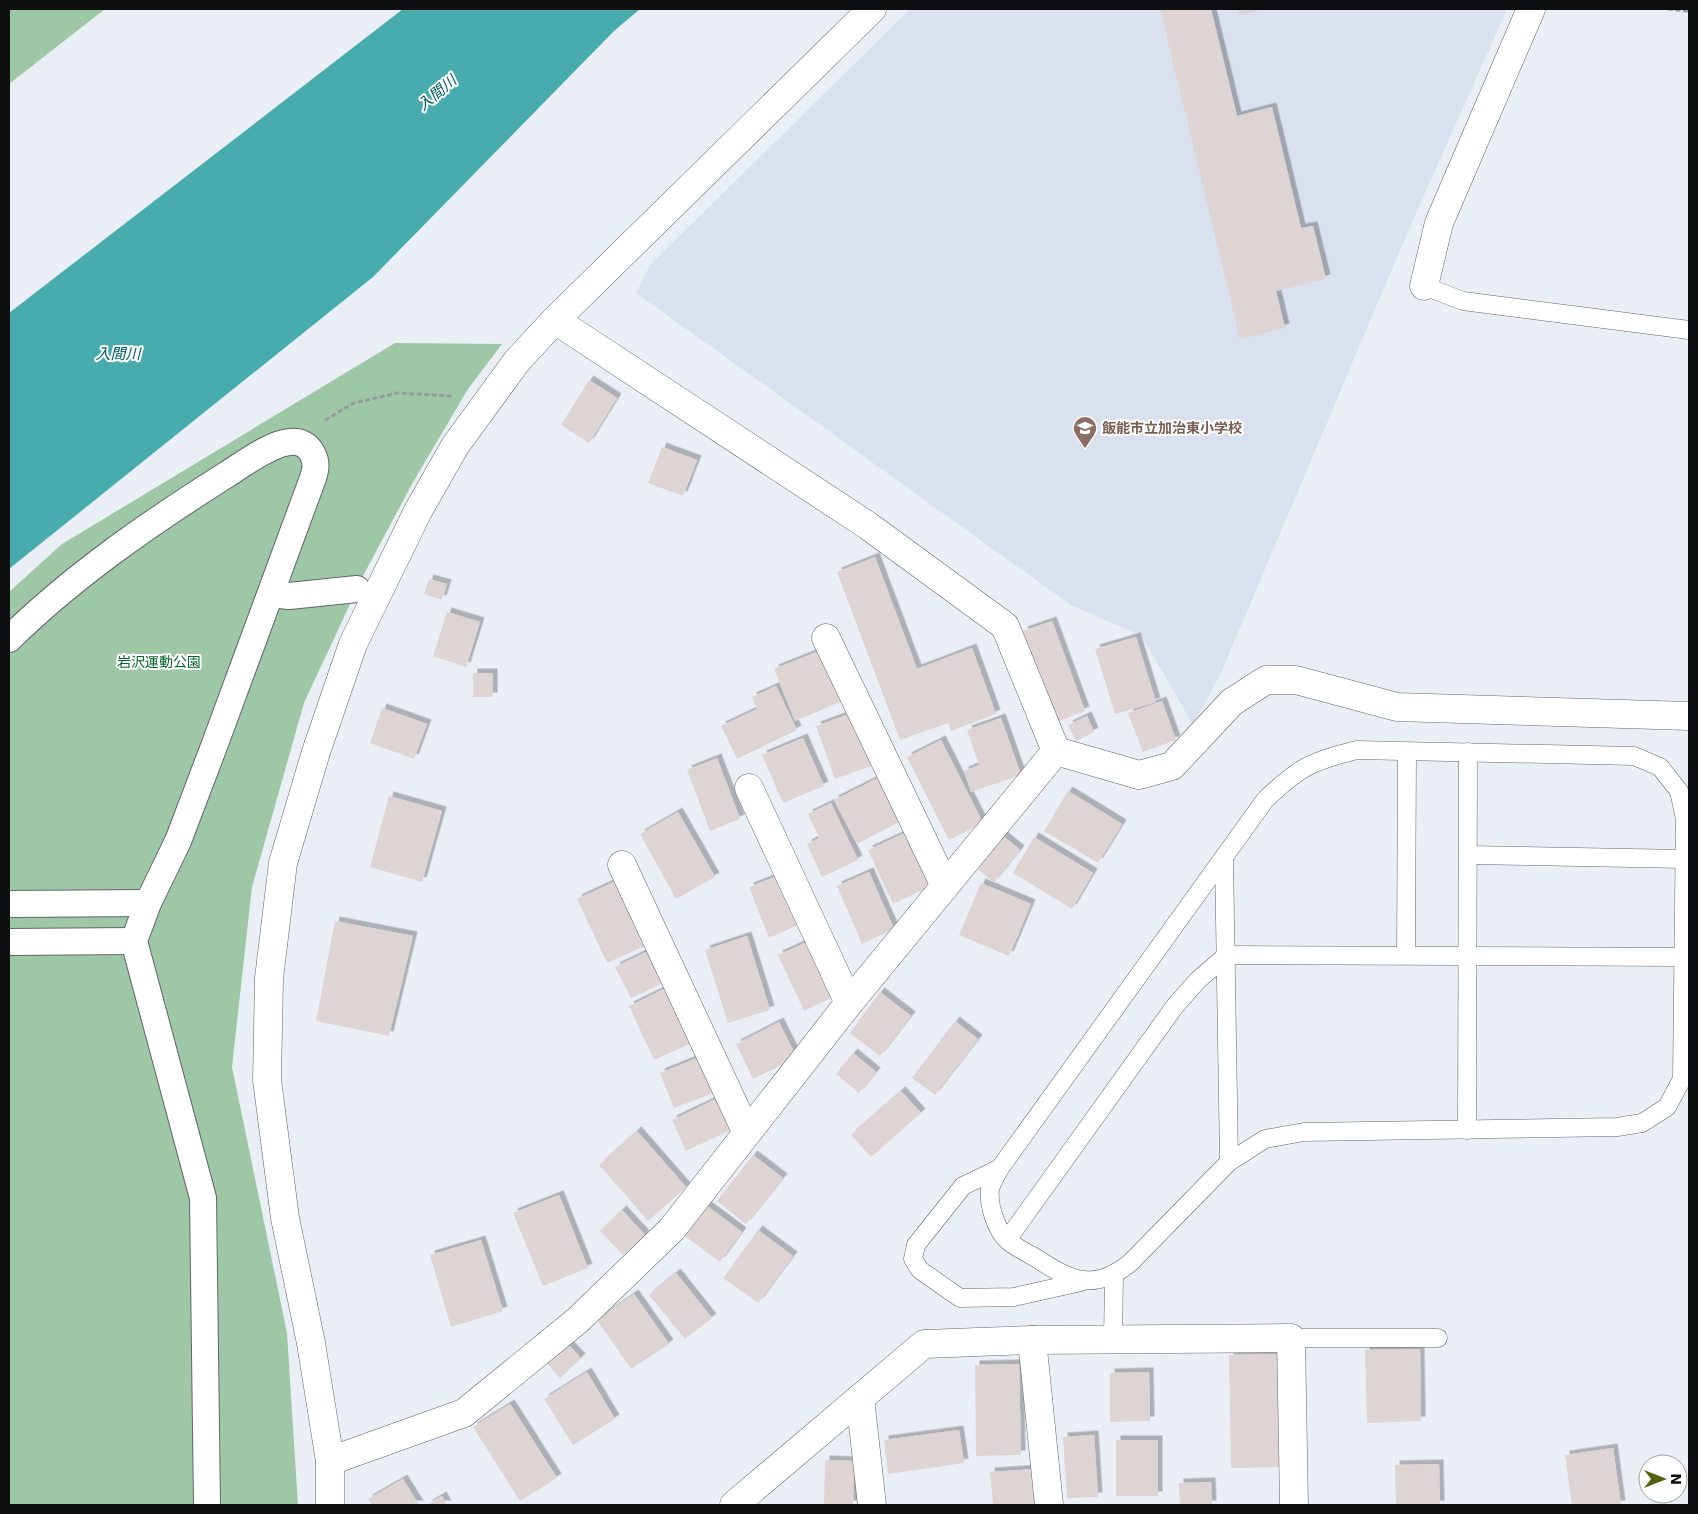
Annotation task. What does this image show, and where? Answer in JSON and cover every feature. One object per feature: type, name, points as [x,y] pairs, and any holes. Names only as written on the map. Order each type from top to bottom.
[{"type":"street","points":[[330,1505],[330,1462],[310,1343],[285,1218],[267,1080],[268,978],[283,863],[316,752],[353,644],[418,511],[455,446],[517,362],[555,320],[872,9]]},
{"type":"street","points":[[1424,286],[1440,223],[1531,9]]},
{"type":"street","points":[[555,320],[867,525],[1005,626],[1056,751]]},
{"type":"street","points":[[9,640],[96,565],[157,519],[254,457],[283,443],[297,442],[305,445],[310,450],[316,462],[316,470],[178,841],[148,903],[134,941],[203,1198],[207,1505]]},
{"type":"street","points":[[271,594],[289,596],[357,589]]},
{"type":"street","points":[[826,638],[944,886]]},
{"type":"street","points":[[1056,751],[1139,775],[1172,766],[1232,702],[1266,680],[1296,680],[1397,707],[1689,716]]},
{"type":"street","points":[[330,1462],[464,1413],[578,1320],[672,1229],[849,1002],[1056,751]]},
{"type":"street","points":[[749,788],[849,1002]]},
{"type":"street","points":[[622,865],[746,1132]]},
{"type":"street","points":[[9,904],[148,903]]},
{"type":"street","points":[[9,942],[134,941]]},
{"type":"street","points":[[734,1505],[924,1344],[1032,1340],[1291,1338],[1294,1505]]},
{"type":"street","points":[[1032,1340],[1049,1505]]},
{"type":"street","points":[[860,1398],[872,1505]]},
{"type":"lane","points":[[1424,286],[1463,301],[1689,330]]},
{"type":"lane","points":[[1000,1168],[963,1186],[916,1245],[913,1260],[920,1270],[960,1298],[1014,1297],[1114,1276],[1130,1263],[1229,1162],[1265,1139],[1304,1132],[1617,1127],[1642,1123],[1667,1106],[1682,1079],[1685,819],[1679,791],[1660,767],[1634,756],[1357,750],[1319,759],[1290,776],[1265,800],[1000,1168],[990,1189],[992,1210],[998,1227],[1007,1240],[1064,1276],[1086,1281]]},
{"type":"lane","points":[[1406,752],[1406,955]]},
{"type":"lane","points":[[1467,1130],[1468,752]]},
{"type":"lane","points":[[1468,855],[1685,859]]},
{"type":"lane","points":[[1224,857],[1229,1162]]},
{"type":"lane","points":[[1007,1240],[1175,1006],[1198,980],[1227,955],[1684,957]]},
{"type":"lane","points":[[1112,1340],[1114,1276]]},
{"type":"lane","points":[[1291,1338],[1438,1338]]},
{"type":"path","points":[[1668,9],[1689,11]]},
{"type":"path","points":[[297,442],[317,425],[354,403],[397,393],[443,394],[469,399],[483,408]]},
{"type":"shaded area","name":"飯能市立加治東小学校","points":[[910,9],[1507,9],[1409,229],[1221,673],[1193,725],[1142,636],[1071,605],[636,293],[650,265]]},
{"type":"green space","points":[[9,9],[105,9],[9,84]]},
{"type":"green space","name":"岩沢運動公園","points":[[395,343],[502,344],[468,389],[412,484],[364,574],[304,703],[252,887],[232,1067],[287,1333],[298,1505],[9,1505],[9,592],[62,544]]},
{"type":"water","name":"入間川","points":[[403,9],[640,9],[614,31],[373,277],[9,569],[9,313]]},
{"type":"building","points":[[1160,9],[1211,9],[1237,116],[1272,107],[1301,228],[1313,226],[1326,279],[1276,291],[1285,328],[1240,339]]},
{"type":"building","points":[[1238,9],[1264,9],[1240,15]]},
{"type":"building","points":[[589,380],[617,398],[589,443],[561,425]]},
{"type":"building","points":[[662,447],[697,460],[683,496],[648,483]]},
{"type":"building","points":[[875,557],[917,669],[972,648],[996,714],[951,731],[948,723],[900,740],[837,572]]},
{"type":"building","points":[[429,579],[447,584],[442,600],[424,594]]},
{"type":"building","points":[[447,612],[480,622],[466,667],[433,656]]},
{"type":"building","points":[[1052,621],[1085,711],[1057,722],[1023,631]]},
{"type":"building","points":[[1136,637],[1156,702],[1115,714],[1095,649]]},
{"type":"building","points":[[824,649],[845,700],[795,721],[774,669]]},
{"type":"building","points":[[473,673],[493,673],[493,697],[473,697]]},
{"type":"building","points":[[776,686],[797,730],[737,759],[721,726],[757,709],[752,697]]},
{"type":"building","points":[[1162,701],[1176,740],[1143,752],[1128,713]]},
{"type":"building","points":[[382,708],[427,724],[414,759],[370,743]]},
{"type":"building","points":[[852,713],[871,766],[835,779],[816,726]]},
{"type":"building","points":[[1087,716],[1094,732],[1076,741],[1068,725]]},
{"type":"building","points":[[1001,718],[1021,775],[971,792],[964,771],[979,765],[967,730]]},
{"type":"building","points":[[803,738],[824,786],[783,803],[762,755]]},
{"type":"building","points":[[941,740],[983,823],[949,840],[907,757]]},
{"type":"building","points":[[717,758],[740,819],[710,831],[687,770]]},
{"type":"building","points":[[880,777],[903,820],[857,844],[834,800]]},
{"type":"building","points":[[1068,791],[1122,824],[1098,863],[1044,831]]},
{"type":"building","points":[[389,796],[442,811],[422,882],[370,867]]},
{"type":"building","points":[[831,803],[858,860],[822,877],[807,844],[819,838],[808,814]]},
{"type":"building","points":[[678,812],[715,877],[676,899],[640,834]]},
{"type":"building","points":[[907,832],[933,885],[893,904],[868,850]]},
{"type":"building","points":[[998,832],[1020,850],[994,882],[972,865]]},
{"type":"building","points":[[1034,837],[1093,873],[1072,909],[1013,873]]},
{"type":"building","points":[[869,872],[894,929],[862,944],[837,886]]},
{"type":"building","points":[[783,874],[803,923],[769,938],[749,887]]},
{"type":"building","points":[[616,881],[647,945],[607,963],[577,899]]},
{"type":"building","points":[[981,883],[1031,904],[1009,956],[959,935]]},
{"type":"building","points":[[335,921],[413,936],[389,1036],[316,1021]]},
{"type":"building","points":[[747,936],[770,1010],[728,1023],[705,950]]},
{"type":"building","points":[[807,942],[833,997],[804,1011],[778,955]]},
{"type":"building","points":[[646,952],[661,984],[631,998],[615,967]]},
{"type":"building","points":[[668,987],[694,1042],[654,1060],[629,1006]]},
{"type":"building","points":[[880,992],[911,1016],[880,1056],[850,1033]]},
{"type":"building","points":[[955,1021],[978,1039],[935,1095],[912,1078]]},
{"type":"building","points":[[779,1022],[797,1058],[753,1079],[736,1044]]},
{"type":"building","points":[[853,1053],[876,1072],[859,1093],[836,1074]]},
{"type":"building","points":[[702,1056],[716,1092],[674,1108],[660,1073]]},
{"type":"building","points":[[901,1091],[921,1113],[871,1157],[851,1135]]},
{"type":"building","points":[[718,1098],[733,1129],[686,1151],[672,1120]]},
{"type":"building","points":[[637,1131],[686,1187],[648,1221],[599,1165]]},
{"type":"building","points":[[753,1155],[783,1178],[746,1224],[717,1201]]},
{"type":"building","points":[[559,1195],[588,1268],[543,1286],[513,1213]]},
{"type":"building","points":[[707,1206],[742,1232],[720,1262],[685,1236]]},
{"type":"building","points":[[622,1210],[645,1235],[623,1255],[600,1231]]},
{"type":"building","points":[[758,1230],[793,1256],[758,1303],[723,1278]]},
{"type":"building","points":[[481,1240],[503,1311],[451,1327],[430,1255]]},
{"type":"building","points":[[676,1273],[712,1318],[685,1339],[649,1295]]},
{"type":"building","points":[[634,1294],[669,1344],[631,1369],[597,1320]]},
{"type":"building","points":[[565,1341],[581,1358],[560,1378],[544,1360]]},
{"type":"building","points":[[1420,1349],[1421,1421],[1367,1423],[1365,1350]]},
{"type":"building","points":[[1277,1354],[1279,1467],[1231,1468],[1229,1355]]},
{"type":"building","points":[[1019,1364],[1021,1455],[976,1456],[975,1365]]},
{"type":"building","points":[[587,1372],[615,1419],[573,1445],[544,1399]]},
{"type":"building","points":[[1149,1372],[1150,1421],[1110,1422],[1110,1373]]},
{"type":"building","points":[[510,1404],[557,1478],[520,1501],[473,1427]]},
{"type":"building","points":[[959,1430],[964,1463],[888,1474],[884,1440]]},
{"type":"building","points":[[1094,1435],[1098,1497],[1067,1498],[1063,1437]]},
{"type":"building","points":[[1116,1440],[1158,1440],[1158,1496],[1116,1496]]},
{"type":"building","points":[[1613,1448],[1621,1505],[1572,1505],[1565,1455]]},
{"type":"building","points":[[825,1460],[854,1461],[853,1505],[824,1505]]},
{"type":"building","points":[[1439,1464],[1440,1505],[1396,1505],[1395,1465]]},
{"type":"building","points":[[1035,1469],[1037,1505],[993,1505],[990,1472]]},
{"type":"building","points":[[403,1479],[419,1505],[372,1505],[368,1499]]},
{"type":"building","points":[[1211,1482],[1212,1505],[1180,1505],[1179,1483]]},
{"type":"building","points":[[442,1496],[447,1505],[427,1505]]},
{"type":"place","name":"飯能市立加治東小学校","points":[[1085,449]]}]
